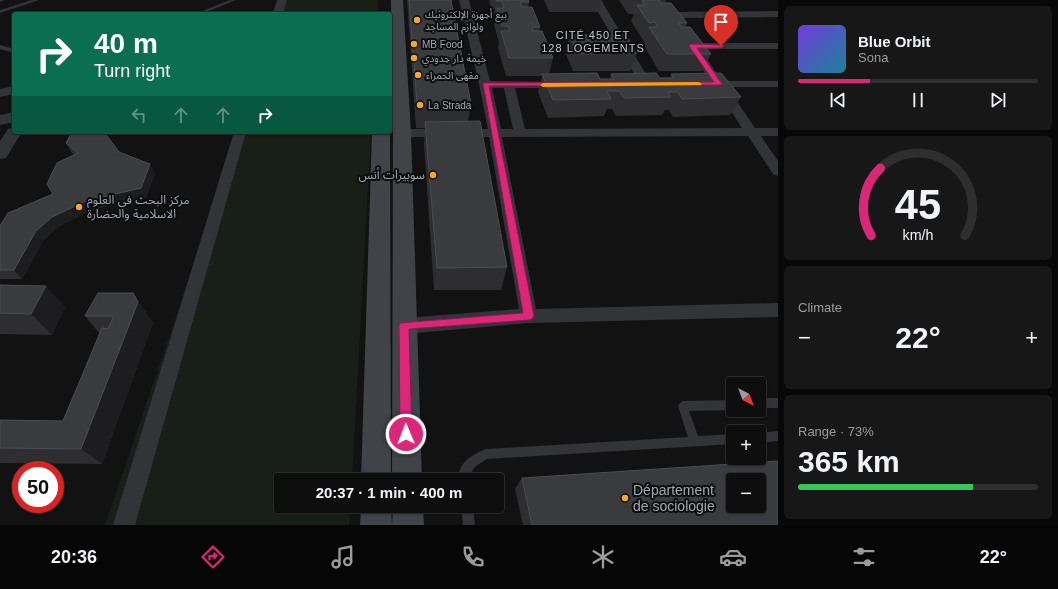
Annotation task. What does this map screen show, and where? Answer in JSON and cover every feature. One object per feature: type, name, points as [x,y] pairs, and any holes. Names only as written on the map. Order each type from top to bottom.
[{"type":"main road","points":[[392,110],[397,0]]},
{"type":"main road","points":[[391,134],[404,326],[407,473]]},
{"type":"main road","points":[[376,473],[391,134]]},
{"type":"main road","points":[[376,513],[376,525]]},
{"type":"main road","points":[[408,513],[408,525]]},
{"type":"street","points":[[279,12],[282,0]]},
{"type":"street","points":[[464,0],[485,84],[529,316]]},
{"type":"street","points":[[596,0],[646,84]]},
{"type":"street","points":[[664,5],[680,27]]},
{"type":"street","points":[[671,15],[778,14]]},
{"type":"street","points":[[778,46],[690,43],[752,131],[778,171]]},
{"type":"street","points":[[550,71],[555,85]]},
{"type":"street","points":[[485,84],[570,85]]},
{"type":"street","points":[[631,84],[660,84]]},
{"type":"street","points":[[697,84],[778,84]]},
{"type":"street","points":[[509,85],[520,133]]},
{"type":"street","points":[[0,120],[12,117]]},
{"type":"street","points":[[392,132],[778,132]]},
{"type":"street","points":[[0,154],[13,134]]},
{"type":"street","points":[[124,525],[239,134]]},
{"type":"street","points":[[404,326],[529,316],[778,310]]},
{"type":"lane","points":[[0,12],[36,0]]},
{"type":"lane","points":[[201,12],[234,0]]},
{"type":"lane","points":[[0,47],[12,50]]},
{"type":"lane","points":[[766,404],[778,403]]},
{"type":"lane","points":[[694,441],[683,406],[726,404]]},
{"type":"lane","points":[[766,437],[778,436]]},
{"type":"lane","points":[[465,473],[472,462],[486,454],[726,439]]},
{"type":"lane","points":[[468,513],[469,525]]},
{"type":"shaded area","points":[[284,0],[378,0],[378,12],[281,12]]},
{"type":"shaded area","points":[[238,134],[371,134],[352,473],[274,473],[274,513],[350,513],[349,525],[105,525]]},
{"type":"building","points":[[409,0],[451,0],[471,104],[417,104]]},
{"type":"building","points":[[496,0],[528,0],[529,2],[520,2],[522,7],[532,7],[540,27],[532,27],[533,31],[542,31],[553,58],[509,58],[501,31],[510,31],[508,26],[502,26],[497,8],[504,8],[502,1]]},
{"type":"building","points":[[642,0],[659,0],[661,3],[671,3],[687,23],[679,23],[681,27],[690,27],[711,54],[667,54],[649,27],[658,27],[655,22],[649,23],[637,5],[645,5]]},
{"type":"building","points":[[570,35],[626,35],[637,53],[579,54]]},
{"type":"building","points":[[597,73],[600,79],[614,79],[611,74],[656,73],[660,78],[674,78],[671,74],[721,73],[741,97],[682,99],[678,92],[668,92],[671,97],[624,98],[619,91],[607,91],[611,99],[553,100],[542,74]]},
{"type":"building","points":[[480,121],[507,267],[437,268],[425,122]]},
{"type":"building","name":"مركز البحث في العلوم الاسلامية والحضارة","points":[[71,134],[106,134],[119,152],[150,164],[141,188],[86,201],[52,217],[36,231],[14,270],[0,270],[0,226],[8,213],[53,194],[47,184],[57,163],[78,153],[66,143]]},
{"type":"building","points":[[0,285],[46,286],[31,314],[0,313]]},
{"type":"building","points":[[98,293],[133,293],[138,302],[81,449],[0,448],[0,420],[63,421],[102,328],[108,329],[114,316],[85,316]]},
{"type":"building","name":"Département de sociologie","points":[[778,461],[778,525],[532,525],[522,478],[726,464],[766,465],[766,462]]},
{"type":"slow traffic","points":[[543,85],[699,84]]},
{"type":"place","name":"بيع أجهزة الإلكترونيك ولوازم المساجد","points":[[417,20]]},
{"type":"place","name":"MB Food","points":[[414,44]]},
{"type":"place","name":"خيمة دار جدودي","points":[[414,58]]},
{"type":"place","name":"مقهى الحمراء","points":[[418,75]]},
{"type":"place","name":"La Strada","points":[[420,105]]},
{"type":"place","name":"سوبيرات أنس","points":[[433,175]]},
{"type":"place","name":"مركز البحث في العلوم الاسلامية والحضارة","points":[[79,207]]},
{"type":"place","name":"Département de sociologie","points":[[625,498]]},
{"type":"district","name":"CITÉ 450 ET 128 LOGEMENTS","points":[[593,41]]},
{"type":"route","points":[[406,434],[404,326],[529,316],[485,84],[719,84],[692,46],[721,46]]}]
